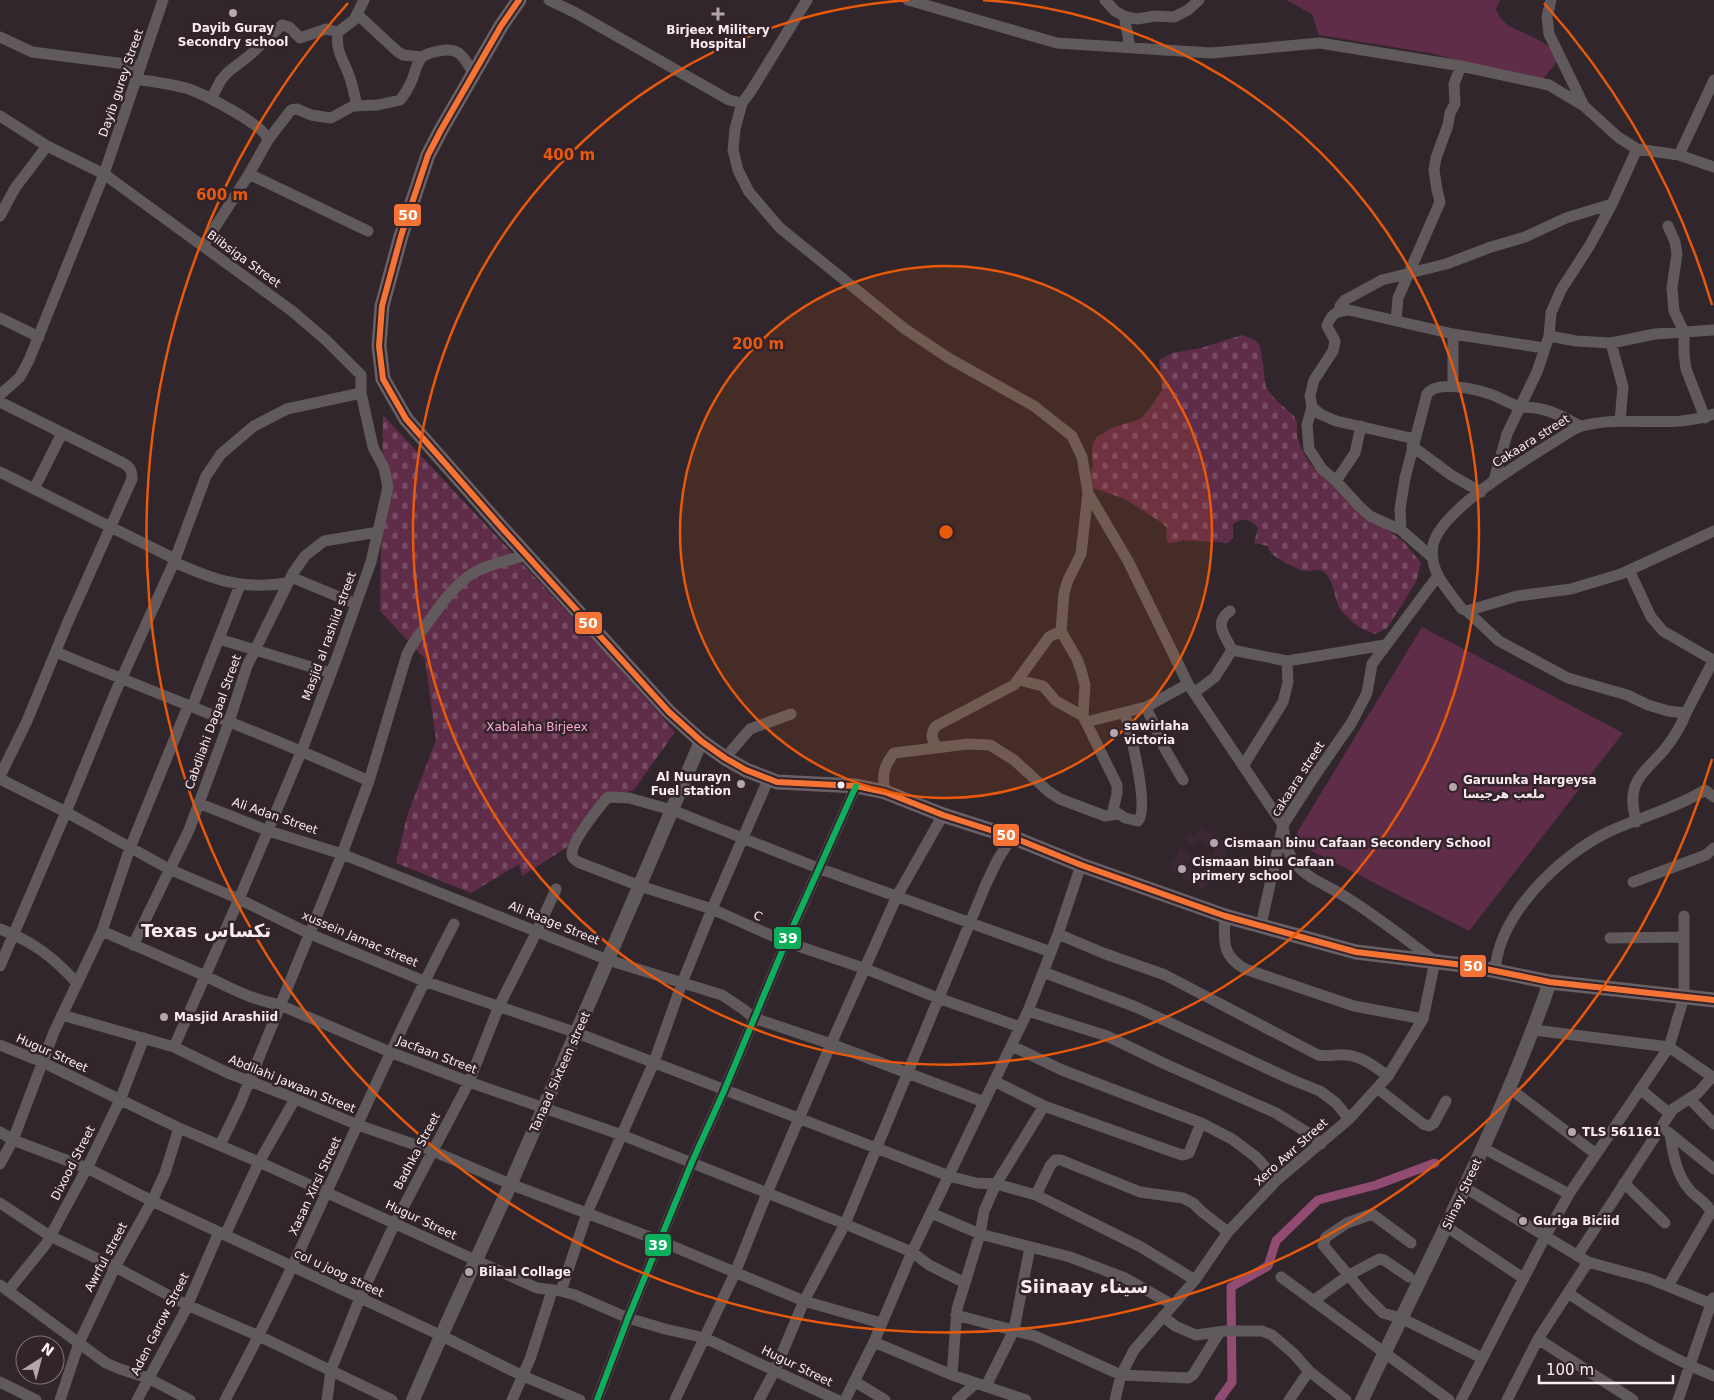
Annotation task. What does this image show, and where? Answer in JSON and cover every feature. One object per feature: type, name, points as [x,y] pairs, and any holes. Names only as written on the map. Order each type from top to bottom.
[{"type":"main road","points":[[519,0],[501,26],[428,155],[401,236],[382,306],[378,346],[383,378],[406,419],[526,555],[670,712],[701,742],[746,770],[768,780],[856,786],[885,792],[943,815],[1012,837],[1081,865],[1225,916],[1356,952],[1471,966],[1550,982],[1714,1000]]},
{"type":"street","name":"Dayib gurey Street","points":[[0,395],[20,377],[30,360],[104,174],[163,0]]},
{"type":"street","points":[[357,106],[350,78],[338,53],[336,43],[338,32],[354,20],[364,0]]},
{"type":"street","points":[[549,0],[576,13],[729,100],[742,103]]},
{"type":"street","points":[[807,0],[742,103],[733,150],[738,170],[749,192],[780,228],[905,329],[950,359],[1034,406],[1072,436],[1082,458],[1088,493],[1081,554],[1068,580],[1064,593],[1061,632],[1077,659],[1081,670],[1085,685],[1085,719],[1117,785],[1113,810],[1117,814],[1138,821],[1140,818],[1140,782],[1125,714]]},
{"type":"street","points":[[908,0],[1057,43],[1211,54],[1320,43],[1461,66],[1549,85],[1584,106],[1618,137],[1637,150],[1679,155],[1714,167]]},
{"type":"street","points":[[1105,0],[1115,11],[1124,16],[1137,19],[1155,16],[1174,17],[1188,10],[1199,0]]},
{"type":"street","points":[[1552,0],[1547,17],[1549,34],[1584,106]]},
{"type":"street","points":[[358,15],[398,52],[422,57]]},
{"type":"street","points":[[1124,16],[1130,47]]},
{"type":"street","points":[[211,99],[221,80],[228,72],[250,55],[282,25],[289,27],[300,38],[326,29],[338,32]]},
{"type":"street","points":[[0,37],[32,52],[140,66]]},
{"type":"street","points":[[203,246],[267,145],[268,140],[291,110],[297,109],[330,118],[344,109],[400,100],[412,80],[416,66],[422,57],[431,52],[447,49],[454,50],[462,55],[474,74]]},
{"type":"street","points":[[1396,321],[1398,298],[1440,202],[1434,170],[1450,113],[1455,104],[1454,84],[1461,66]]},
{"type":"street","points":[[136,79],[175,85],[211,99],[255,125],[267,135],[268,140]]},
{"type":"street","points":[[1679,155],[1714,80]]},
{"type":"street","name":"Biibsiga Street","points":[[0,116],[48,146],[104,174],[300,317],[328,341],[361,374]]},
{"type":"street","points":[[0,216],[16,188],[48,146]]},
{"type":"street","points":[[1493,481],[1507,434],[1537,372],[1549,336],[1551,313],[1561,290],[1590,245],[1612,204],[1637,150]]},
{"type":"street","points":[[249,174],[368,231]]},
{"type":"street","points":[[1340,311],[1340,306],[1352,296],[1382,280],[1446,264],[1491,247],[1525,237],[1566,218],[1612,204]]},
{"type":"street","points":[[1668,226],[1675,242],[1677,254],[1672,288],[1674,311],[1684,332],[1686,370],[1710,416]]},
{"type":"street","points":[[1544,348],[1453,334],[1349,310],[1334,313],[1327,326],[1335,341],[1333,351],[1314,380],[1310,396],[1312,407],[1307,425],[1309,449],[1322,468],[1370,516],[1401,530],[1433,558],[1437,577],[1462,609],[1467,611],[1499,641],[1568,678],[1627,695],[1668,711],[1686,713]]},
{"type":"street","points":[[0,318],[39,337]]},
{"type":"street","points":[[1549,336],[1576,341],[1611,342],[1655,334],[1714,330]]},
{"type":"street","points":[[1453,334],[1453,386]]},
{"type":"street","points":[[1611,342],[1624,387],[1620,422]]},
{"type":"street","points":[[361,374],[383,378]]},
{"type":"street","name":"Masjid al rashiid street","points":[[174,1047],[239,900],[302,750],[371,562],[388,487],[384,468],[373,447],[361,393],[361,374]]},
{"type":"street","points":[[1401,530],[1400,509],[1404,478],[1430,389],[1453,386],[1488,393],[1520,407],[1540,408],[1559,413],[1580,426]]},
{"type":"street","points":[[0,966],[174,560],[206,476],[221,454],[254,426],[287,409],[361,393]]},
{"type":"street","points":[[0,402],[130,467],[132,472],[132,479],[27,721],[0,777]]},
{"type":"street","points":[[1312,407],[1320,414],[1336,421],[1361,426],[1414,442],[1451,476],[1481,492]]},
{"type":"street","name":"Cakaara street","points":[[1433,558],[1433,545],[1440,530],[1453,513],[1508,470],[1580,426],[1604,421],[1670,422],[1710,416]]},
{"type":"street","points":[[1336,480],[1355,453],[1361,426]]},
{"type":"street","points":[[34,489],[62,433]]},
{"type":"street","points":[[0,472],[202,575],[240,585],[270,586],[289,580],[356,604]]},
{"type":"street","points":[[1088,493],[1128,561],[1191,688],[1283,825],[1261,925]]},
{"type":"street","name":"Cabdilahi Dagaal Street","points":[[133,945],[189,830],[247,666],[289,580],[304,556],[324,541],[378,532]]},
{"type":"street","points":[[1467,611],[1517,596],[1571,589],[1629,570],[1714,532]]},
{"type":"street","points":[[220,1145],[249,1082],[342,854],[369,781],[404,660],[412,645],[456,588],[469,576],[477,571],[526,555]]},
{"type":"street","points":[[1629,570],[1651,617],[1663,631],[1714,660],[1682,723],[1666,748],[1642,774],[1634,788],[1632,799],[1636,822]]},
{"type":"street","points":[[1232,650],[1287,661],[1385,645],[1437,577]]},
{"type":"street","points":[[0,1164],[13,1140],[62,1015],[102,931],[130,848],[240,585]]},
{"type":"street","points":[[1230,610],[1221,619],[1220,625],[1232,650]]},
{"type":"street","points":[[937,747],[932,741],[931,735],[936,726],[1014,685],[1049,637],[1061,632]]},
{"type":"street","points":[[219,639],[331,674]]},
{"type":"street","name":"cakaara street","points":[[1385,645],[1372,664],[1366,693],[1352,722],[1283,825],[1287,850],[1297,866],[1382,920],[1435,961]]},
{"type":"street","points":[[1019,680],[1043,686],[1056,701],[1085,719],[1125,714],[1146,707],[1214,677],[1232,650]]},
{"type":"street","points":[[56,652],[190,707],[302,750],[369,781]]},
{"type":"street","points":[[1243,766],[1283,702],[1288,682],[1287,661]]},
{"type":"street","points":[[1146,707],[1165,749],[1183,780]]},
{"type":"street","points":[[725,758],[750,729],[791,714]]},
{"type":"street","name":"Tanaad Sixteen street","points":[[413,1400],[440,1335],[476,1261],[577,1033],[701,742]]},
{"type":"street","points":[[885,792],[882,777],[894,753],[968,744],[990,745],[1014,760],[1060,800],[1105,816],[1117,814]]},
{"type":"street","name":"xussein Jamac street","points":[[0,777],[169,869],[310,934],[424,981],[577,1033],[949,1176],[976,1183],[996,1184],[1036,1196],[1142,1247],[1195,1280]]},
{"type":"street","points":[[512,1400],[587,1214],[654,1062],[682,983],[712,909],[768,780]]},
{"type":"street","points":[[597,1400],[628,1318],[692,1162],[818,868],[856,786]]},
{"type":"street","points":[[1495,972],[1503,940],[1518,911],[1531,894],[1570,855],[1607,832],[1636,822],[1711,790]]},
{"type":"street","name":"C","points":[[672,810],[629,798],[610,797],[605,800],[579,835],[573,847],[573,858],[578,862],[640,886],[712,909],[786,942],[866,969],[938,998],[1020,1027]]},
{"type":"street","name":"Ali Adan Street","points":[[198,803],[269,830],[342,854]]},
{"type":"street","points":[[672,810],[818,868],[1051,952]]},
{"type":"street","points":[[675,1400],[735,1273],[831,1044],[897,896],[943,815]]},
{"type":"street","points":[[759,1400],[775,1370],[804,1301],[845,1224],[986,884],[998,859],[1012,837]]},
{"type":"street","points":[[1633,882],[1706,854],[1714,848]]},
{"type":"street","name":"Ali Raage Street","points":[[342,854],[608,960],[729,999],[754,1018],[831,1044],[984,1102]]},
{"type":"street","points":[[845,1400],[874,1342],[912,1252],[1028,1010],[1058,934],[1081,865]]},
{"type":"street","name":"Badhka Street","points":[[327,1400],[331,1370],[360,1298],[395,1223],[469,1082],[499,1006],[556,889]]},
{"type":"street","points":[[1225,916],[1224,942],[1226,952],[1245,969],[1346,1004],[1423,1019]]},
{"type":"street","points":[[1461,1400],[1569,1194],[1669,1047],[1684,997],[1684,916]]},
{"type":"street","name":"Xasan Xirsi Street","points":[[224,1400],[259,1336],[293,1266],[390,1052],[454,924]]},
{"type":"street","points":[[0,929],[44,951],[57,961],[77,983]]},
{"type":"street","name":"Jacfaan Street","points":[[102,931],[205,976],[243,995],[280,1005],[390,1052],[469,1082],[622,1135],[845,1224],[912,1252],[929,1265],[965,1283]]},
{"type":"street","points":[[1058,934],[1103,953],[1165,975],[1318,1055],[1325,1057],[1345,1054],[1355,1056],[1368,1062],[1388,1076]]},
{"type":"street","points":[[1610,938],[1684,937]]},
{"type":"street","name":"Xero Awr Street","points":[[1115,1400],[1121,1374],[1134,1350],[1195,1280],[1228,1232],[1277,1180],[1349,1119],[1388,1076],[1423,1019],[1435,961]]},
{"type":"street","points":[[1043,972],[1136,1007],[1290,1079],[1320,1091],[1336,1103],[1349,1119]]},
{"type":"street","name":"Siinay Street","points":[[1362,1400],[1447,1227],[1483,1148],[1534,1030],[1550,982]]},
{"type":"street","points":[[1028,1010],[1107,1036],[1165,1064],[1276,1112],[1321,1144]]},
{"type":"street","name":"Abdilahi Jawaan Street","points":[[62,1015],[174,1047],[249,1082],[358,1125],[433,1151],[510,1184],[660,1241],[804,1301],[881,1323]]},
{"type":"street","points":[[1534,1030],[1669,1047],[1713,1078],[1698,1093],[1673,1109],[1666,1130],[1624,1183],[1577,1256]]},
{"type":"street","name":"Dixood Street","points":[[4,1288],[35,1260],[50,1236],[87,1168],[120,1100],[144,1038]]},
{"type":"street","name":"Hugur Street","points":[[0,1045],[42,1062],[180,1128],[537,1288],[575,1295],[628,1318],[705,1338],[837,1400]]},
{"type":"street","points":[[1012,1046],[1062,1070],[1201,1123],[1232,1139],[1256,1157],[1277,1180]]},
{"type":"street","points":[[994,1081],[1044,1106],[1184,1155],[1189,1153],[1201,1123]]},
{"type":"street","points":[[1377,1088],[1423,1124],[1429,1126],[1434,1123],[1446,1101]]},
{"type":"street","points":[[1509,1088],[1596,1154]]},
{"type":"street","points":[[1640,1088],[1670,1114]]},
{"type":"street","name":"Aden Garow Street","points":[[137,1400],[259,1162],[295,1099]]},
{"type":"street","points":[[1690,1099],[1714,1124]]},
{"type":"street","points":[[952,1375],[956,1315],[959,1299],[980,1234],[984,1211],[996,1184],[1044,1106]]},
{"type":"street","name":"Awrful street","points":[[60,1400],[79,1343],[115,1267],[152,1200],[165,1172],[180,1128]]},
{"type":"street","points":[[1666,1130],[1714,1169]]},
{"type":"street","points":[[1666,1130],[1675,1163],[1682,1178],[1688,1188],[1709,1207],[1711,1212],[1668,1286]]},
{"type":"street","name":"col u joog street","points":[[0,1132],[13,1140],[87,1168],[523,1376],[580,1400]]},
{"type":"street","points":[[1483,1148],[1569,1194]]},
{"type":"street","points":[[1036,1196],[1050,1166],[1055,1160],[1061,1160],[1140,1192],[1183,1198],[1193,1203],[1228,1232]]},
{"type":"street","points":[[1624,1183],[1665,1222]]},
{"type":"street","points":[[1464,1187],[1588,1262],[1650,1279],[1713,1302],[1689,1366],[1682,1398]]},
{"type":"street","points":[[0,1203],[50,1236],[115,1267],[187,1305],[259,1336],[392,1400]]},
{"type":"street","points":[[931,1213],[980,1234],[1070,1257],[1125,1278],[1173,1305]]},
{"type":"street","points":[[1411,1243],[1372,1214],[1347,1224],[1326,1237],[1323,1245],[1383,1313],[1401,1318],[1482,1358]]},
{"type":"street","points":[[1447,1227],[1524,1278]]},
{"type":"street","points":[[957,1400],[981,1384],[1014,1330],[1030,1247]]},
{"type":"street","points":[[1313,1301],[1349,1274],[1379,1259],[1384,1260],[1409,1277]]},
{"type":"street","points":[[1507,1400],[1538,1340],[1588,1262]]},
{"type":"street","points":[[1281,1278],[1449,1400]]},
{"type":"street","points":[[4,1288],[106,1362],[120,1369],[148,1378],[190,1400]]},
{"type":"street","points":[[1568,1293],[1625,1331],[1689,1366],[1714,1376]]},
{"type":"street","points":[[956,1315],[1044,1340],[1121,1374],[1188,1378],[1193,1375],[1222,1332]]},
{"type":"street","points":[[1163,1316],[1175,1326],[1196,1335],[1245,1331],[1262,1331],[1272,1335],[1294,1354],[1309,1371],[1346,1400]]},
{"type":"street","points":[[1538,1340],[1632,1400]]},
{"type":"street","points":[[874,1342],[952,1375],[1026,1400]]},
{"type":"street","points":[[1289,1400],[1309,1371]]},
{"type":"street","points":[[854,1381],[885,1400]]},
{"type":"street","points":[[0,1382],[36,1400]]},
{"type":"street","points":[[0,1390],[14,1389]]},
{"type":"shaded area","name":"Cismaan binu Cafaan Secondery School","points":[[1200,827],[1230,846],[1219,864],[1210,858],[1215,850],[1198,840],[1195,846],[1185,840],[1189,833],[1194,836]]},
{"type":"shaded area","name":"Cismaan binu Cafaan primery school","points":[[1180,849],[1192,856],[1187,865],[1200,872],[1205,864],[1215,870],[1203,890],[1168,868]]},
{"type":"green space","points":[[1286,0],[1500,0],[1496,9],[1506,24],[1547,45],[1556,56],[1556,62],[1544,78],[1537,79],[1429,53],[1319,35],[1312,14]]},
{"type":"green space","points":[[1242,335],[1255,340],[1260,346],[1266,387],[1274,398],[1294,416],[1297,422],[1297,436],[1301,448],[1311,465],[1364,516],[1404,542],[1421,563],[1416,582],[1391,622],[1387,628],[1375,634],[1363,629],[1346,616],[1338,605],[1331,581],[1324,572],[1298,569],[1273,555],[1268,546],[1254,543],[1258,528],[1249,521],[1240,520],[1233,524],[1233,538],[1228,543],[1182,540],[1168,543],[1167,528],[1162,523],[1125,499],[1090,487],[1087,480],[1093,466],[1093,443],[1097,437],[1112,428],[1140,419],[1150,408],[1162,390],[1159,360],[1173,353],[1201,348]]},
{"type":"green space","name":"Xabalaha Birjeex","points":[[383,415],[613,661],[675,732],[634,790],[609,797],[569,846],[522,876],[519,864],[471,893],[396,863],[407,816],[436,740],[425,659],[380,611]]},
{"type":"green space","name":"Garuunka Hargeysa ملعب هرجيسا","points":[[1422,627],[1623,733],[1469,931],[1292,841]]},
{"type":"waterway","points":[[1219,1400],[1232,1382],[1231,1287],[1268,1266],[1276,1241],[1318,1200],[1376,1185],[1435,1163]]},
{"type":"transit line","name":"50","points":[[519,0],[501,26],[428,155],[401,236],[382,306],[379,346],[383,379],[406,419],[669,712],[701,741],[746,770],[777,782],[856,786],[885,792],[943,815],[1012,837],[1081,865],[1225,916],[1356,952],[1471,966],[1550,982],[1714,1000]]},
{"type":"transit line","name":"39","points":[[597,1400],[628,1318],[692,1162],[724,1091],[786,942],[856,786]]},
{"type":"place","name":"Dayib Guray Secondry school","points":[[233,13]]},
{"type":"place","name":"Birjeex Militery Hospital","points":[[718,14]]},
{"type":"place","name":"sawirlaha victoria","points":[[1114,733]]},
{"type":"place","name":"Al Nuurayn Fuel station","points":[[741,784]]},
{"type":"place","name":"Garuunka Hargeysa ملعب هرجيسا","points":[[1453,787]]},
{"type":"place","name":"Cismaan binu Cafaan Secondery School","points":[[1214,843]]},
{"type":"place","name":"Cismaan binu Cafaan primery school","points":[[1182,869]]},
{"type":"place","name":"Masjid Arashiid","points":[[164,1017]]},
{"type":"place","name":"TLS 561161","points":[[1572,1132]]},
{"type":"place","name":"Guriga Biciid","points":[[1523,1221]]},
{"type":"place","name":"Bilaal Collage","points":[[469,1272]]},
{"type":"district","name":"Texas تكساس","points":[[206,930]]},
{"type":"district","name":"Siinaay سيناء","points":[[1084,1286]]}]
